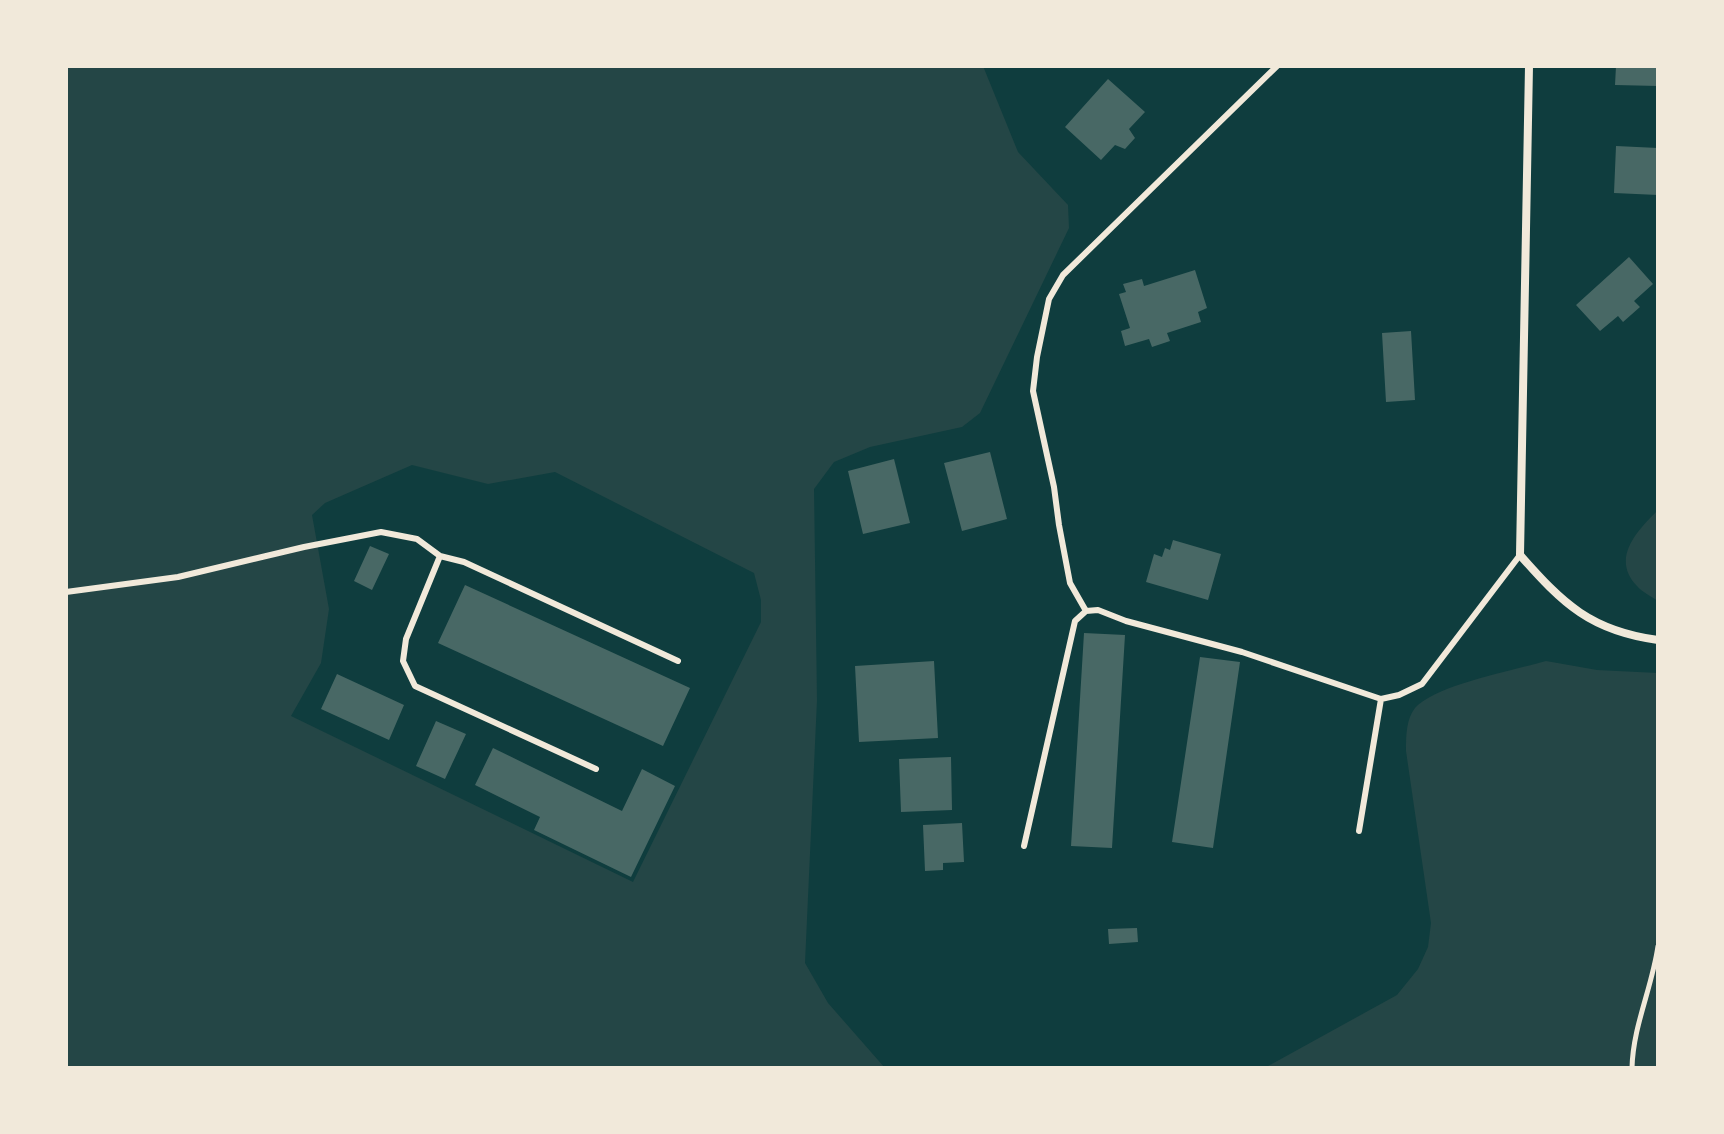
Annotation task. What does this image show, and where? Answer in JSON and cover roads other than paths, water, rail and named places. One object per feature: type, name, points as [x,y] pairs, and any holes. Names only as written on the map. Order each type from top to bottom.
[{"type":"street","points":[[1529,66],[1520,555],[1551,590],[1585,618],[1634,637],[1658,640]]},
{"type":"lane","points":[[1086,611],[1070,583],[1054,487],[1033,391],[1049,299],[1063,275],[1277,66]]},
{"type":"lane","points":[[66,592],[178,577],[381,532],[417,539],[440,556],[464,562],[678,661]]},
{"type":"lane","points":[[1024,846],[1075,621],[1086,611],[1098,610],[1126,621],[1242,652],[1381,699],[1399,695],[1422,684],[1520,555]]},
{"type":"lane","points":[[440,556],[406,639],[403,661],[415,686],[596,769]]},
{"type":"lane","points":[[1359,831],[1381,699]]}]
